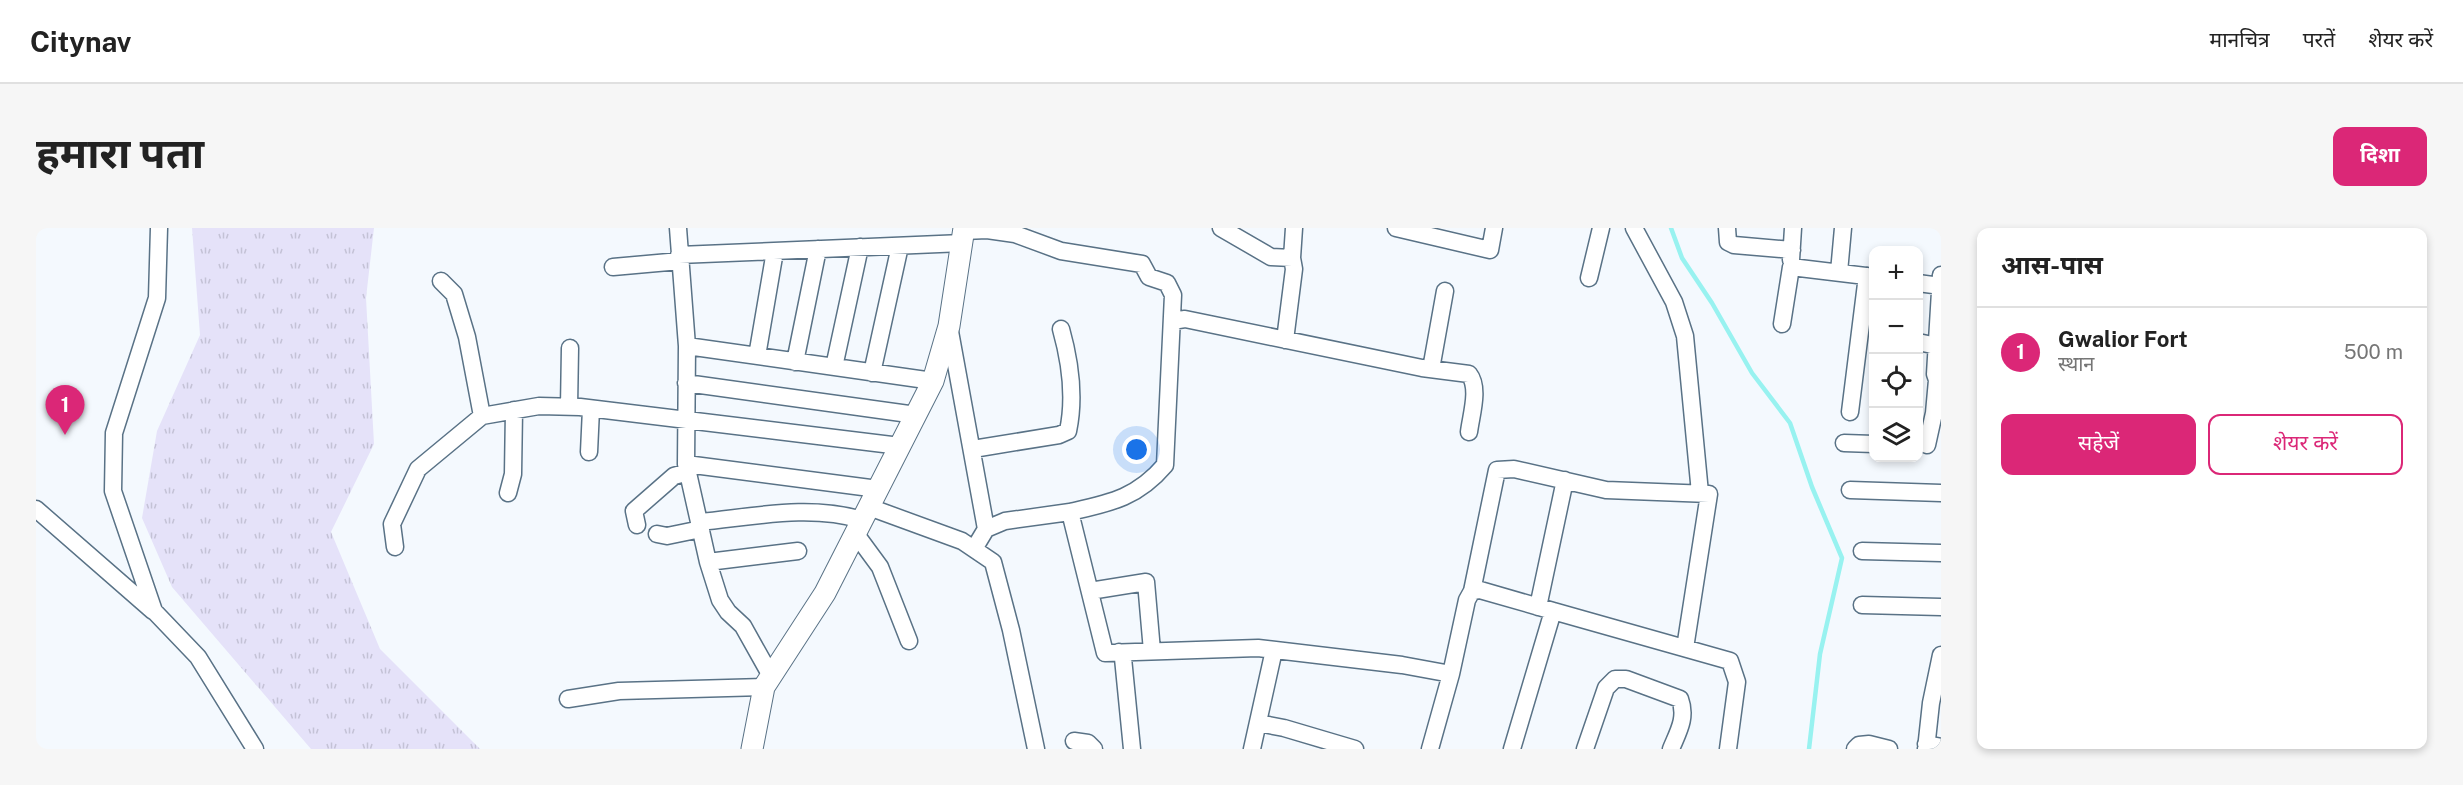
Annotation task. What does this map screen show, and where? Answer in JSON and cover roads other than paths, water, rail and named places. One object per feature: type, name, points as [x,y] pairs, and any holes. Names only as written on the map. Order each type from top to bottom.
[{"type":"main road","points":[[752,749],[768,682],[825,593],[933,381],[949,326],[964,234]]},
{"type":"street","points":[[154,611],[113,491],[114,433],[157,298],[159,228]]},
{"type":"street","points":[[567,699],[619,691],[768,682],[743,626],[728,612],[720,600],[708,562],[687,468],[687,346],[678,228]]},
{"type":"street","points":[[1221,228],[1271,257],[1292,258]]},
{"type":"street","points":[[1285,340],[1294,269],[1292,258],[1294,228]]},
{"type":"street","points":[[1396,228],[1490,250],[1494,228]]},
{"type":"street","points":[[1589,278],[1601,228]]},
{"type":"street","points":[[1634,228],[1674,302],[1684,336],[1700,494]]},
{"type":"street","points":[[1726,228],[1728,242],[1734,245],[1792,250]]},
{"type":"street","points":[[1782,324],[1791,267],[1793,228]]},
{"type":"street","points":[[1839,272],[1843,228]]},
{"type":"street","points":[[613,267],[680,258],[775,251],[900,246],[987,230],[1038,235],[1060,251],[1142,264],[1149,277],[1167,284],[1173,295],[1165,465],[1151,482],[1114,502],[1070,512],[1005,521],[986,529],[974,549]]},
{"type":"street","points":[[872,373],[900,246]]},
{"type":"street","points":[[834,367],[860,247]]},
{"type":"street","points":[[795,362],[818,249]]},
{"type":"street","points":[[757,356],[775,251]]},
{"type":"street","points":[[1791,267],[1869,276]]},
{"type":"street","points":[[441,281],[454,294],[467,337],[482,416]]},
{"type":"street","points":[[1923,283],[1941,282],[1935,374],[1939,380],[1929,445]]},
{"type":"street","points":[[1850,412],[1866,329],[1869,289]]},
{"type":"street","points":[[1431,369],[1445,291]]},
{"type":"street","points":[[1172,321],[1185,319],[1431,369],[1469,374],[1473,380],[1469,432]]},
{"type":"street","points":[[949,326],[986,529]]},
{"type":"street","points":[[973,449],[1059,435],[1068,430],[1073,408],[1065,344],[1060,329]]},
{"type":"street","points":[[1923,343],[1937,346]]},
{"type":"street","points":[[687,346],[933,381]]},
{"type":"street","points":[[568,407],[570,348]]},
{"type":"street","points":[[686,383],[916,415]]},
{"type":"street","points":[[395,547],[392,524],[417,469],[482,416],[539,406],[568,407],[900,446]]},
{"type":"street","points":[[589,452],[591,409]]},
{"type":"street","points":[[508,493],[513,474],[514,410]]},
{"type":"street","points":[[1844,443],[1869,444]]},
{"type":"street","points":[[637,525],[634,511],[674,476],[687,468],[866,512],[962,541],[993,562],[1011,630],[1036,749]]},
{"type":"street","points":[[1430,749],[1467,600],[1472,591],[1497,470],[1514,469],[1606,490],[1709,494],[1685,648]]},
{"type":"street","points":[[1512,749],[1546,609],[1565,480]]},
{"type":"street","points":[[1850,490],[1941,493]]},
{"type":"street","points":[[36,509],[154,611],[198,657],[255,749]]},
{"type":"street","points":[[657,534],[667,536],[700,526],[786,513],[866,512]]},
{"type":"street","points":[[866,512],[880,567],[909,640]]},
{"type":"street","points":[[1070,512],[1105,653],[1258,648],[1402,665],[1450,674]]},
{"type":"street","points":[[708,562],[798,551]]},
{"type":"street","points":[[1862,551],[1941,553]]},
{"type":"street","points":[[1090,591],[1146,582],[1152,651]]},
{"type":"street","points":[[1472,591],[1480,590],[1730,661],[1737,682],[1728,749]]},
{"type":"street","points":[[1862,605],[1941,607]]},
{"type":"street","points":[[1252,749],[1274,650]]},
{"type":"street","points":[[1119,652],[1123,658],[1132,749]]},
{"type":"street","points":[[1931,747],[1931,703],[1941,655]]},
{"type":"street","points":[[1585,749],[1606,688],[1615,679],[1626,679],[1680,699],[1684,710],[1671,749]]},
{"type":"street","points":[[1258,723],[1305,733],[1354,749]]},
{"type":"street","points":[[1074,741],[1088,743],[1094,749]]},
{"type":"street","points":[[1855,749],[1859,745],[1869,744],[1889,749]]},
{"type":"waterway","points":[[1671,228],[1682,258],[1712,303],[1752,373],[1790,423],[1812,487],[1842,558],[1820,654],[1809,749]]},
{"type":"place","name":"Gwalior Fort","points":[[65,435]]}]
